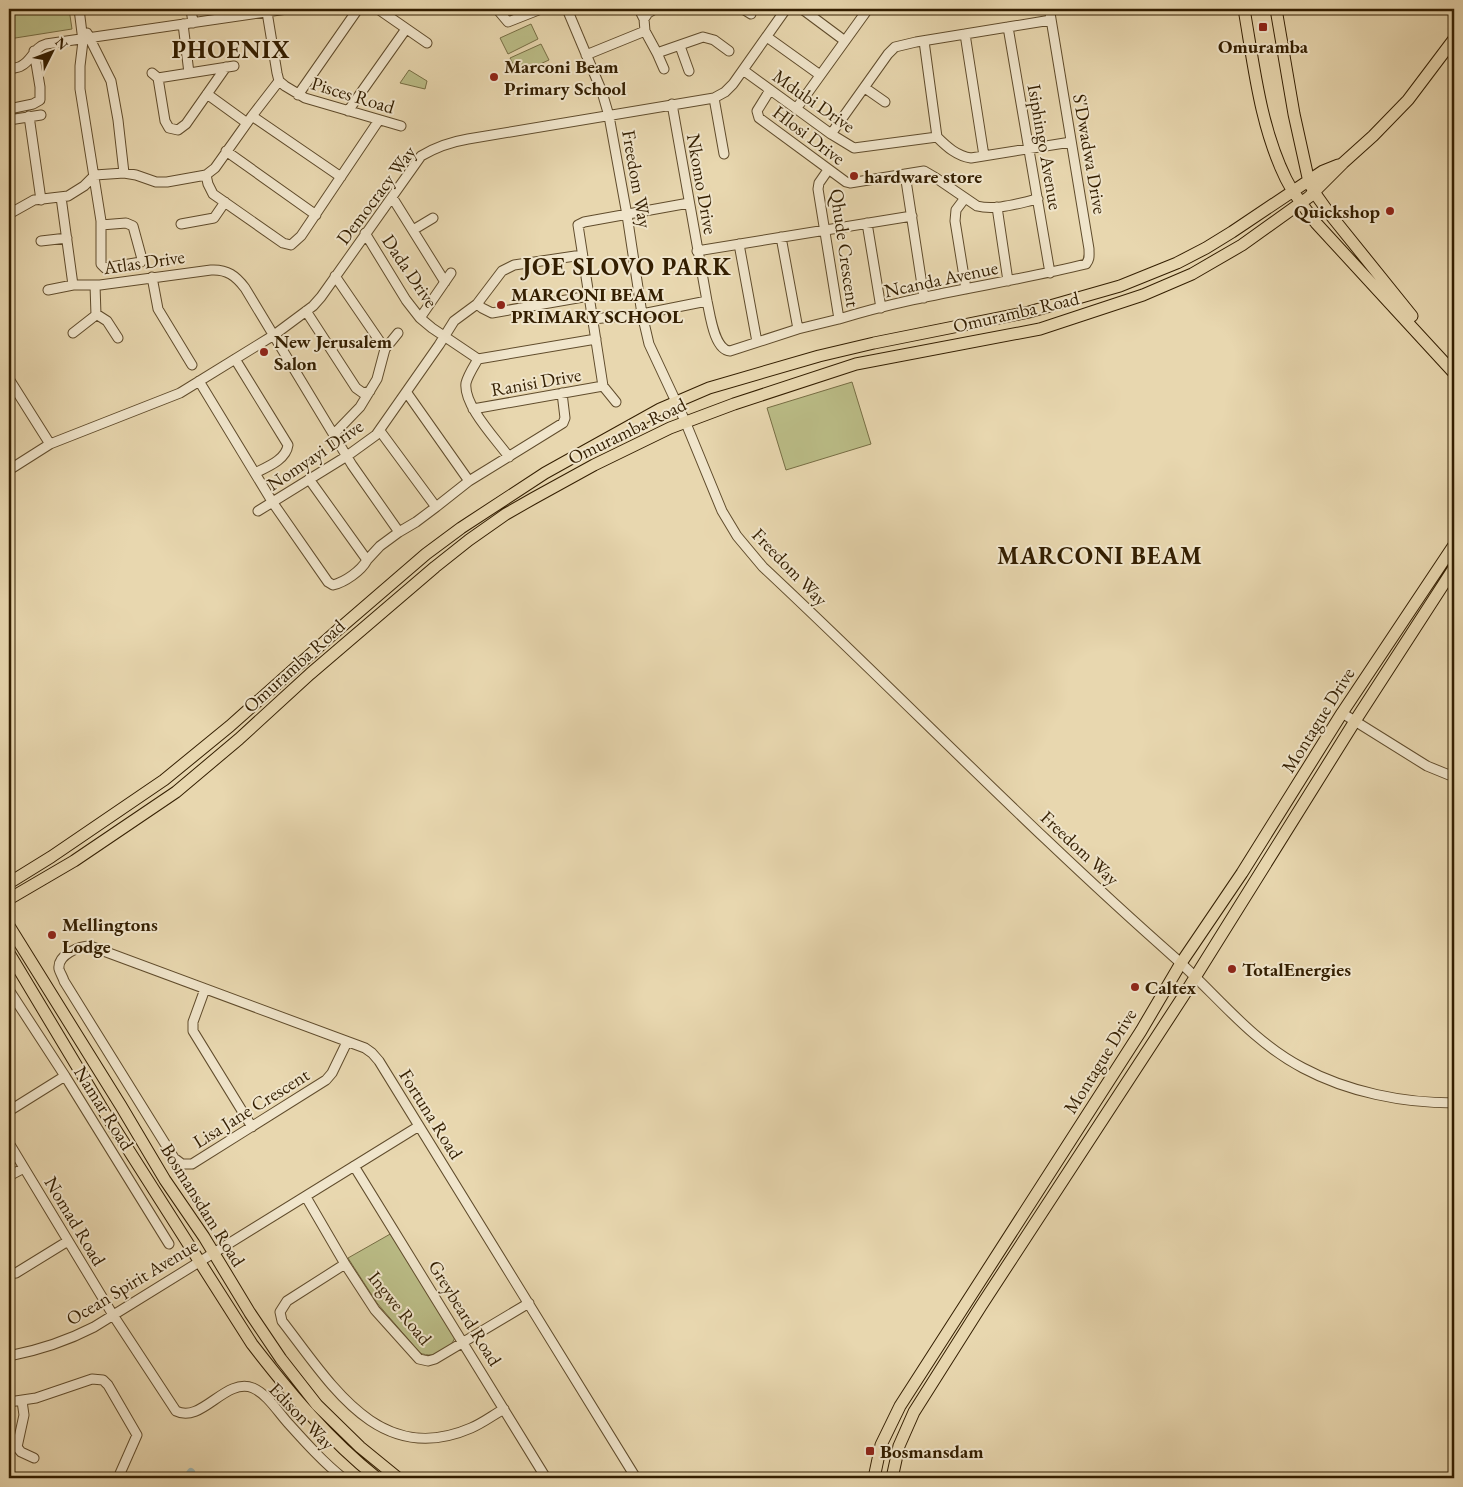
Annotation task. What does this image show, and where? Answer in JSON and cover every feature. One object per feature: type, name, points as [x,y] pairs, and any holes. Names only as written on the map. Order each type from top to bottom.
[{"type":"main road","points":[[1244,9],[1261,105],[1269,138],[1286,179],[1301,204],[1351,262],[1454,372]]},
{"type":"main road","points":[[1276,9],[1294,114],[1309,182],[1314,192],[1424,330],[1454,372]]},
{"type":"main road","name":"Omuramba Road","points":[[9,899],[74,861],[126,827],[188,782],[435,567],[513,510],[585,469],[685,421],[856,364],[1040,328],[1143,295],[1192,274],[1217,261],[1301,204],[1408,100],[1454,39]]},
{"type":"main road","name":"Omuramba Road","points":[[9,884],[164,780],[230,726],[426,554],[461,528],[545,472],[676,402],[709,388],[819,356],[1029,312],[1120,286],[1177,263],[1206,248],[1323,171],[1343,163]]},
{"type":"main road","name":"Montague Drive","points":[[874,1478],[881,1445],[900,1406],[1141,1031],[1181,963],[1242,873],[1342,713],[1454,545]]},
{"type":"main road","name":"Montague Drive","points":[[892,1478],[899,1446],[914,1412],[986,1297],[1196,976],[1355,721],[1454,568]]},
{"type":"main road","name":"Bosmansdam Road","points":[[9,926],[165,1180],[214,1253],[250,1313],[299,1385],[360,1447],[398,1478]]},
{"type":"main road","name":"Bosmansdam Road","points":[[9,953],[105,1114],[244,1333],[280,1380],[313,1418],[354,1460],[376,1478]]},
{"type":"main road","points":[[9,968],[40,1005]]},
{"type":"street","points":[[79,9],[81,25],[111,81],[124,173]]},
{"type":"street","points":[[191,9],[193,23]]},
{"type":"street","points":[[9,69],[24,64],[34,51],[43,45],[287,9]]},
{"type":"street","points":[[298,95],[358,9]]},
{"type":"street","points":[[378,9],[427,43]]},
{"type":"street","points":[[497,9],[508,22],[541,9]]},
{"type":"street","name":"Freedom Way","points":[[567,9],[602,92],[609,116],[642,314],[650,344],[685,421],[722,511],[737,536],[756,560],[1026,820],[1196,976],[1251,1032],[1285,1058],[1315,1074],[1348,1087],[1400,1098],[1454,1103]]},
{"type":"street","points":[[639,9],[644,19],[645,31],[664,69]]},
{"type":"street","points":[[644,19],[648,13],[655,9]]},
{"type":"street","name":"Democracy Way","points":[[9,470],[50,444],[180,393],[274,335],[306,311],[321,297],[421,156],[442,144],[714,98],[730,88],[786,9]]},
{"type":"street","points":[[802,9],[845,41]]},
{"type":"street","points":[[796,109],[868,9]]},
{"type":"street","points":[[9,214],[30,202],[61,198],[76,192],[95,176],[124,173],[156,182],[167,182],[206,175],[215,168],[279,80],[267,12]]},
{"type":"street","name":"S'Dwadwa Drive","points":[[1008,27],[1050,16],[1090,258],[1086,264],[1050,273]]},
{"type":"street","points":[[183,24],[189,73]]},
{"type":"street","points":[[831,134],[891,49],[901,45],[1008,27]]},
{"type":"street","name":"Isiphingo Avenue","points":[[1008,27],[1050,273]]},
{"type":"street","points":[[348,111],[406,29]]},
{"type":"street","points":[[586,55],[645,31]]},
{"type":"street","points":[[965,34],[984,156]]},
{"type":"street","points":[[87,37],[80,89],[95,176],[101,225],[101,264],[103,267],[141,262],[142,259],[133,226],[126,223],[101,225]]},
{"type":"street","points":[[657,53],[703,37],[714,40],[729,51]]},
{"type":"street","points":[[766,37],[820,75]]},
{"type":"street","points":[[924,41],[937,137],[949,148],[963,157],[984,156],[1071,142]]},
{"type":"street","points":[[680,46],[689,71]]},
{"type":"street","points":[[9,109],[33,104],[40,100],[34,51]]},
{"type":"street","points":[[230,66],[186,124],[181,128],[173,130],[166,126],[164,121],[155,76],[189,73],[230,66]]},
{"type":"street","name":"Mdubi Drive","points":[[743,70],[850,147],[859,149],[937,137]]},
{"type":"street","name":"Pisces Road","points":[[279,80],[298,95],[401,126]]},
{"type":"street","points":[[865,88],[885,102]]},
{"type":"street","name":"Hlosi Drive","points":[[770,90],[757,110],[759,118],[842,180],[850,183],[924,171],[984,208],[1038,199]]},
{"type":"street","points":[[207,94],[341,177]]},
{"type":"street","points":[[714,98],[724,154]]},
{"type":"street","name":"Nkomo Drive","points":[[672,104],[712,326],[720,346],[726,351],[730,351]]},
{"type":"street","points":[[9,120],[42,114]]},
{"type":"street","points":[[29,116],[41,200]]},
{"type":"street","points":[[206,175],[211,191],[286,244],[291,245],[298,240],[316,215],[380,120]]},
{"type":"street","points":[[226,151],[316,215]]},
{"type":"street","name":"Qhude Crescent","points":[[730,351],[798,329],[839,319],[818,189],[819,183],[828,170]]},
{"type":"street","points":[[904,174],[924,298]]},
{"type":"street","points":[[392,197],[445,282]]},
{"type":"street","points":[[61,198],[73,285]]},
{"type":"street","points":[[965,198],[956,210],[955,221],[966,289]]},
{"type":"street","points":[[181,224],[214,218],[225,202]]},
{"type":"street","points":[[616,402],[603,386],[582,255],[579,224],[689,203]]},
{"type":"street","points":[[998,207],[1008,281]]},
{"type":"street","points":[[698,251],[912,216]]},
{"type":"street","points":[[413,230],[432,218]]},
{"type":"street","points":[[866,223],[881,308]]},
{"type":"street","name":"Dada Drive","points":[[365,233],[406,300],[420,318],[478,359]]},
{"type":"street","points":[[781,237],[798,329]]},
{"type":"street","points":[[41,241],[67,238]]},
{"type":"street","points":[[739,244],[757,342]]},
{"type":"street","name":"Nomyayi Drive","points":[[258,511],[347,456],[380,431],[454,321],[477,304],[498,275],[506,268],[514,265],[582,255]]},
{"type":"street","name":"Atlas Drive","points":[[48,290],[73,285],[94,285],[211,270],[222,269],[230,273],[246,288],[347,456],[399,532]]},
{"type":"street","points":[[420,318],[451,273]]},
{"type":"street","name":"Ncanda Avenue","points":[[839,319],[924,298],[1050,273]]},
{"type":"street","points":[[335,276],[384,350]]},
{"type":"street","points":[[152,277],[158,309],[192,365]]},
{"type":"street","points":[[73,333],[93,319],[96,314],[94,285]]},
{"type":"street","points":[[477,304],[492,313],[589,296]]},
{"type":"street","points":[[593,319],[642,314],[707,301]]},
{"type":"street","points":[[306,311],[356,388],[363,392],[370,390]]},
{"type":"street","points":[[96,314],[107,321],[118,338]]},
{"type":"street","points":[[334,434],[360,408],[377,379],[384,350],[398,333]]},
{"type":"street","points":[[508,457],[473,409],[467,396],[466,382],[478,359],[596,339]]},
{"type":"street","points":[[235,359],[288,445],[284,454],[274,463],[255,473]]},
{"type":"street","points":[[9,379],[50,444]]},
{"type":"street","points":[[198,381],[273,503],[328,582],[333,585],[340,583],[357,571],[380,546],[416,522],[469,480],[563,423],[565,418],[562,393]]},
{"type":"street","name":"Ranisi Drive","points":[[473,409],[603,386]]},
{"type":"street","points":[[406,393],[469,480]]},
{"type":"street","points":[[380,431],[436,507]]},
{"type":"street","points":[[309,479],[367,560]]},
{"type":"street","points":[[1342,713],[1427,766],[1454,777]]},
{"type":"street","name":"Fortuna Road","points":[[61,960],[71,952],[84,946],[90,946],[365,1048],[375,1056],[636,1478]]},
{"type":"street","name":"Lisa Jane Crescent","points":[[61,960],[59,971],[64,981],[174,1158],[182,1164],[192,1164],[330,1077],[347,1042]]},
{"type":"street","points":[[206,989],[193,1022],[192,1031],[252,1127]]},
{"type":"street","name":"Namar Road","points":[[9,990],[65,1076],[169,1244]]},
{"type":"street","points":[[9,1111],[65,1076]]},
{"type":"street","name":"Ocean Spirit Avenue","points":[[9,1356],[40,1350],[73,1338],[114,1315],[419,1126]]},
{"type":"street","name":"Nomad Road","points":[[9,1144],[114,1315]]},
{"type":"street","name":"Greybeard Road","points":[[354,1166],[546,1478]]},
{"type":"street","points":[[9,1176],[24,1168]]},
{"type":"street","name":"Ingwe Road","points":[[306,1197],[345,1264],[375,1310],[419,1359],[435,1360],[529,1303]]},
{"type":"street","points":[[9,1274],[16,1272],[68,1242]]},
{"type":"street","points":[[345,1264],[287,1301],[280,1312],[282,1321],[333,1386],[351,1405],[371,1422],[389,1432],[428,1440],[472,1428],[504,1409]]},
{"type":"street","name":"Edison Way","points":[[114,1315],[176,1410],[184,1413],[193,1412],[238,1387],[252,1387],[343,1478]]},
{"type":"street","points":[[9,1402],[22,1401],[49,1394],[92,1379],[103,1380],[108,1385],[137,1435],[118,1478]]},
{"type":"street","points":[[22,1401],[24,1415],[17,1446],[21,1452],[34,1458]]},
{"type":"green space","points":[[9,9],[69,9],[72,29],[9,39]]},
{"type":"green space","points":[[531,24],[538,39],[508,54],[500,38]]},
{"type":"green space","points":[[541,44],[549,60],[518,74],[510,58]]},
{"type":"green space","points":[[409,70],[427,81],[425,89],[400,83]]},
{"type":"green space","points":[[852,382],[871,444],[786,470],[767,408]]},
{"type":"green space","points":[[392,1233],[455,1337],[446,1350],[431,1355],[420,1353],[377,1303],[348,1258]]},
{"type":"waterway","points":[[187,1478],[191,1472]]},
{"type":"place","name":"Omuramba","points":[[1263,27]]},
{"type":"place","name":"Marconi Beam Primary School","points":[[494,77]]},
{"type":"place","name":"hardware store","points":[[854,176]]},
{"type":"place","name":"Quickshop","points":[[1390,211]]},
{"type":"place","name":"MARCONI BEAM PRIMARY SCHOOL","points":[[501,305]]},
{"type":"place","name":"New Jerusalem Salon","points":[[264,352]]},
{"type":"place","name":"Mellingtons Lodge","points":[[52,935]]},
{"type":"place","name":"TotalEnergies","points":[[1232,969]]},
{"type":"place","name":"Caltex","points":[[1135,987]]},
{"type":"place","name":"Bosmansdam","points":[[870,1451]]},
{"type":"district","name":"PHOENIX","points":[[231,49]]},
{"type":"district","name":"JOE SLOVO PARK","points":[[627,266]]},
{"type":"district","name":"MARCONI BEAM","points":[[1100,555]]}]
